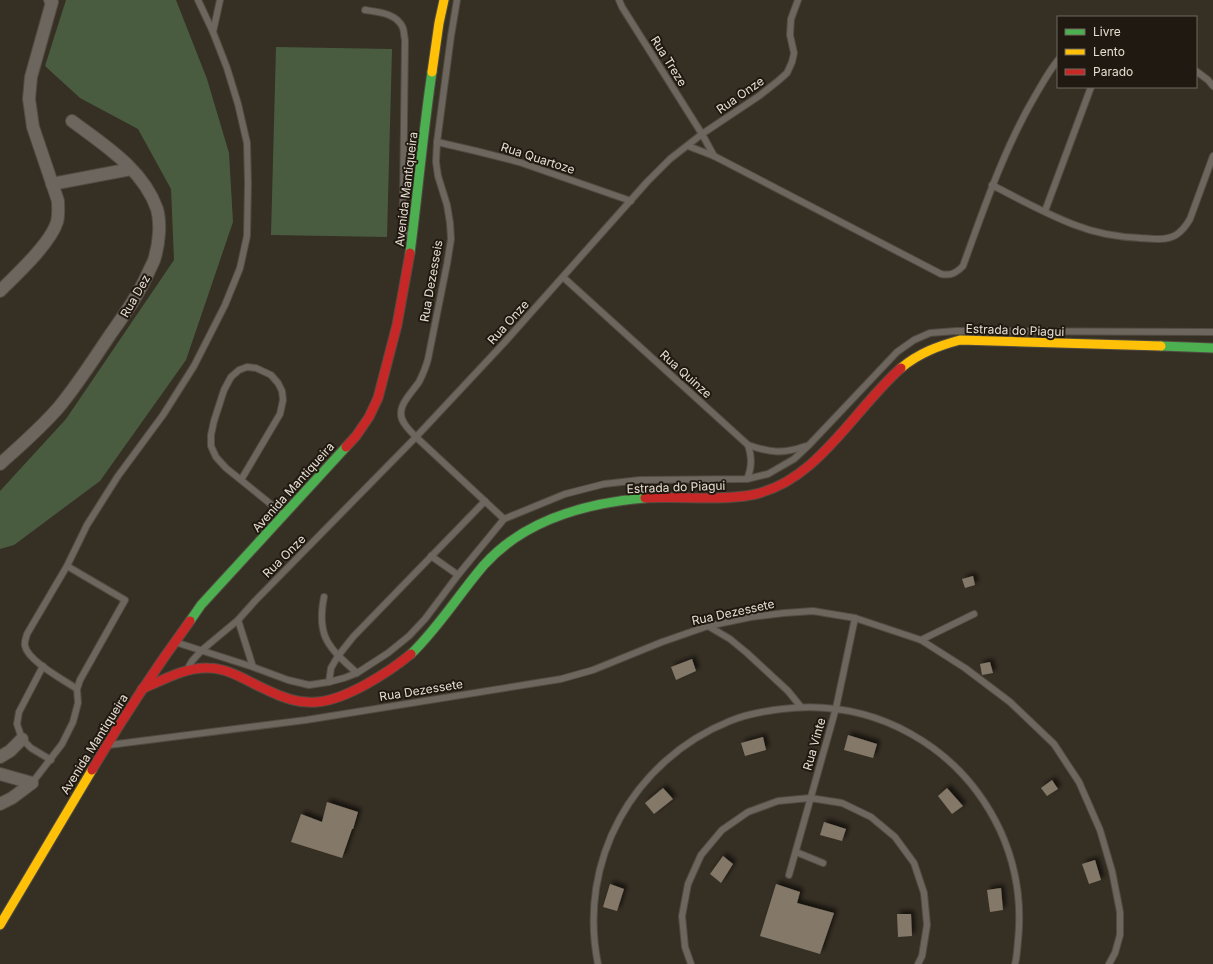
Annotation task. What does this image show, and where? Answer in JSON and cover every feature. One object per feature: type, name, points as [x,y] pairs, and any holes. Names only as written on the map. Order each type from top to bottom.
[{"type":"street","name":"Avenida Mantiqueira","points":[[0,925],[106,746],[174,642],[201,605],[356,436],[369,417],[378,398],[397,325],[410,254],[417,204],[428,96],[439,22],[444,0]]},
{"type":"street","points":[[0,291],[25,266],[47,239],[57,223],[59,212],[58,201],[33,127],[29,99],[31,77],[51,1]]},
{"type":"street","name":"Rua Dez","points":[[0,464],[39,429],[59,407],[80,380],[143,284],[155,257],[160,233],[157,210],[149,191],[131,169],[105,145],[72,121]]},
{"type":"street","points":[[52,184],[131,169]]},
{"type":"street","name":"Estrada do Piagui","points":[[142,689],[166,678],[187,671],[201,668],[218,668],[293,702],[310,703],[328,700],[355,689],[380,678],[421,646],[501,547],[519,534],[543,521],[578,510],[615,502],[654,497],[718,498],[748,496],[774,489],[796,477],[816,460],[896,371],[915,357],[934,347],[960,340],[1213,348]]},
{"type":"street","points":[[0,757],[10,751],[22,739]]},
{"type":"street","points":[[0,774],[32,784]]},
{"type":"street","points":[[0,804],[12,798],[32,784]]},
{"type":"lane","points":[[77,689],[29,655],[25,648],[24,642],[27,634],[67,566],[87,526],[118,476],[163,414],[194,366],[225,305],[240,268],[247,236],[247,143],[238,104],[227,68],[213,32],[198,0]]},
{"type":"lane","points":[[213,32],[220,0]]},
{"type":"lane","name":"Rua Dezesseis","points":[[457,0],[437,142],[436,162],[438,176],[447,205],[450,222],[450,239],[447,264],[428,359],[418,382],[402,406],[401,415],[403,423],[416,437],[504,519]]},
{"type":"lane","name":"Rua Treze","points":[[619,0],[714,156]]},
{"type":"lane","name":"Rua Onze","points":[[187,671],[192,661],[202,650],[238,620],[416,437],[503,344],[647,182],[670,159],[702,134],[759,96],[778,82],[787,73],[794,53],[790,35],[791,19],[798,0]]},
{"type":"lane","points":[[365,10],[395,17],[403,27],[405,40],[403,206],[405,232],[410,254]]},
{"type":"lane","points":[[688,146],[714,156],[941,274],[953,274],[963,266],[992,186],[1016,132],[1029,106],[1057,62]]},
{"type":"lane","points":[[1197,72],[1213,86]]},
{"type":"lane","points":[[1045,211],[1091,88]]},
{"type":"lane","name":"Rua Quartoze","points":[[437,142],[519,162],[631,201]]},
{"type":"lane","points":[[992,186],[1075,225],[1098,232],[1156,240],[1169,238],[1184,228],[1190,219],[1213,156]]},
{"type":"lane","name":"Rua Quinze","points":[[563,277],[748,445],[763,450],[782,452],[809,445]]},
{"type":"lane","points":[[174,642],[253,667],[288,680],[310,685],[329,682],[358,673],[388,653],[409,636],[425,619],[458,575],[504,519],[565,494],[604,484],[640,480],[747,479],[768,474],[781,468],[794,459],[809,445],[898,352],[914,340],[930,333],[956,331],[1213,332]]},
{"type":"lane","points":[[242,480],[280,414],[283,400],[282,391],[278,383],[271,375],[256,368],[247,367],[239,370],[231,377],[224,390],[210,435],[211,446],[216,457],[226,468],[284,515]]},
{"type":"lane","points":[[747,479],[752,462],[748,445]]},
{"type":"lane","points":[[329,682],[331,668],[338,656],[354,637],[485,501]]},
{"type":"lane","points":[[431,556],[458,575]]},
{"type":"lane","points":[[32,784],[62,744],[73,722],[78,703],[77,689],[125,600],[67,566]]},
{"type":"lane","points":[[324,598],[321,612],[322,628],[327,642],[338,656],[358,673]]},
{"type":"lane","name":"Rua Dezessete","points":[[106,746],[306,720],[561,679],[593,670],[662,642],[708,626],[751,617],[813,611],[855,618],[921,640],[965,668],[1010,702],[1054,744],[1078,782],[1100,830],[1112,871],[1120,912],[1120,935],[1115,953],[1109,964]]},
{"type":"lane","points":[[921,640],[974,614]]},
{"type":"lane","name":"Rua Vinte","points":[[789,875],[836,708],[855,618]]},
{"type":"lane","points":[[238,620],[253,667]]},
{"type":"lane","points":[[708,626],[730,638],[788,691],[801,707]]},
{"type":"lane","points":[[43,666],[19,712],[17,724],[22,739],[31,748],[50,760]]},
{"type":"lane","points":[[598,964],[594,946],[593,910],[598,875],[608,842],[624,810],[645,781],[670,756],[699,736],[731,721],[765,711],[801,707],[836,708],[873,717],[909,732],[941,753],[968,780],[991,811],[1007,846],[1017,883],[1020,922],[1015,964]]},
{"type":"lane","points":[[691,964],[685,947],[682,916],[688,884],[701,855],[722,830],[748,812],[778,801],[810,798],[842,803],[870,816],[895,837],[914,863],[924,893],[927,925],[922,956],[918,964]]},
{"type":"lane","points":[[796,852],[823,862]]},
{"type":"green space","points":[[66,0],[176,0],[207,79],[229,153],[233,222],[186,360],[100,481],[14,545],[0,549],[0,491],[66,419],[174,260],[171,189],[138,129],[80,98],[45,66]]},
{"type":"green space","points":[[276,47],[392,49],[387,237],[271,235]]},
{"type":"building","points":[[973,576],[975,585],[965,588],[962,579]]},
{"type":"building","points":[[692,659],[696,671],[676,680],[671,667]]},
{"type":"building","points":[[990,662],[993,673],[982,675],[980,664]]},
{"type":"building","points":[[848,735],[877,744],[873,758],[844,750]]},
{"type":"building","points":[[763,737],[766,750],[745,756],[741,743]]},
{"type":"building","points":[[1052,780],[1058,789],[1047,796],[1041,788]]},
{"type":"building","points":[[663,788],[673,799],[654,814],[645,803]]},
{"type":"building","points":[[947,788],[963,806],[952,814],[938,796]]},
{"type":"building","points":[[327,802],[358,812],[342,858],[291,842],[301,814],[322,822]]},
{"type":"building","points":[[824,822],[846,829],[842,841],[820,835]]},
{"type":"building","points":[[723,856],[733,864],[721,883],[710,874]]},
{"type":"building","points":[[1095,860],[1101,880],[1089,884],[1082,864]]},
{"type":"building","points":[[610,884],[624,889],[617,911],[603,907]]},
{"type":"building","points":[[776,884],[800,892],[797,903],[834,913],[820,954],[760,936]]},
{"type":"building","points":[[1001,888],[1003,910],[990,912],[987,890]]},
{"type":"building","points":[[897,914],[911,914],[912,936],[898,937]]},
{"type":"traffic: fast","points":[[410,253],[432,72]]},
{"type":"traffic: fast","points":[[1161,346],[1213,348]]},
{"type":"traffic: fast","points":[[190,621],[201,605],[346,447]]},
{"type":"traffic: fast","points":[[411,654],[431,633],[484,565],[500,549],[518,536],[537,525],[579,509],[623,500],[645,498]]},
{"type":"traffic: slow","points":[[432,72],[444,0]]},
{"type":"traffic: slow","points":[[901,368],[915,358],[929,351],[960,340],[1161,346]]},
{"type":"traffic: slow","points":[[0,925],[92,770]]},
{"type":"traffic: jam","points":[[346,447],[356,436],[369,417],[378,398],[397,325],[410,253]]},
{"type":"traffic: jam","points":[[645,498],[738,497],[751,495],[774,488],[796,476],[815,460],[901,368]]},
{"type":"traffic: jam","points":[[92,770],[139,694],[190,621]]},
{"type":"traffic: jam","points":[[142,689],[183,672],[199,668],[208,668],[224,670],[285,698],[304,702],[317,702],[328,700],[354,691],[379,677],[411,654]]}]
